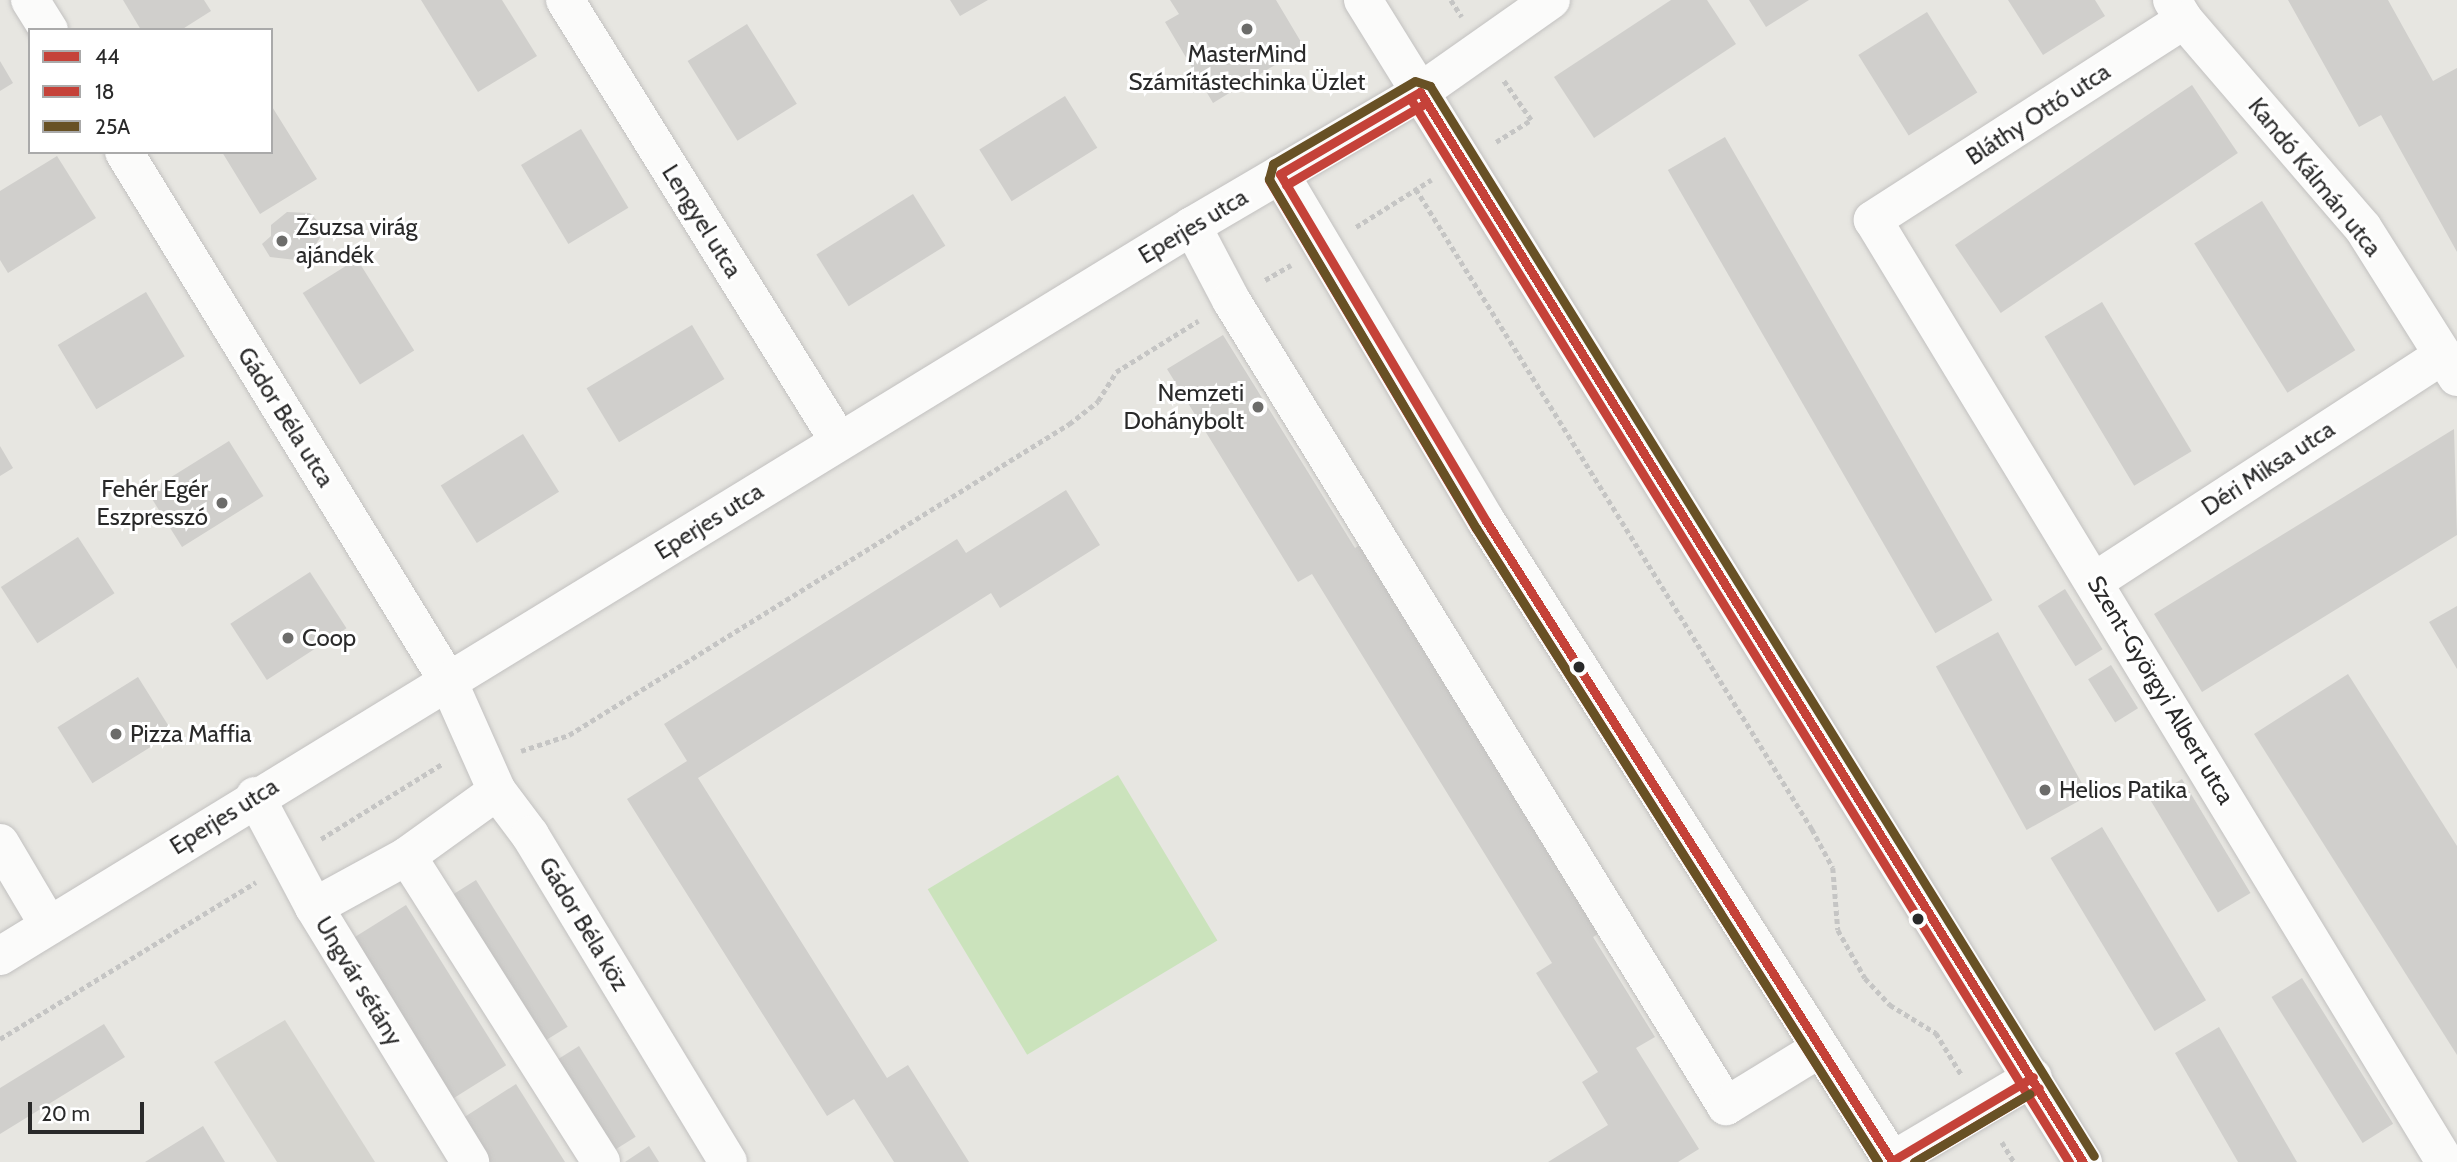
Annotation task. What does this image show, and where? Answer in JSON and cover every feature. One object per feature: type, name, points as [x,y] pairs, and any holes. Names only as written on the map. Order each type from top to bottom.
[{"type":"street","points":[[30,0],[48,28]]},
{"type":"street","name":"Lengyel utca","points":[[565,0],[839,441]]},
{"type":"street","points":[[1363,0],[2033,1077],[2083,1162]]},
{"type":"street","name":"Eperjes utca","points":[[0,956],[255,796],[1192,226],[1420,92],[1551,0]]},
{"type":"street","name":"Bláthy Ottó utca","points":[[1873,220],[2178,10]]},
{"type":"street","name":"Kandó Kálmán utca","points":[[2178,10],[2363,228],[2449,366]]},
{"type":"street","name":"Gádor Béla utca","points":[[125,154],[448,681]]},
{"type":"street","points":[[1280,174],[1321,248],[1486,521],[1891,1162],[2033,1077]]},
{"type":"street","name":"Szent-Györgyi Albert utca","points":[[1873,220],[2095,581],[2445,1162]]},
{"type":"street","points":[[1192,226],[1231,300],[1726,1106],[1819,1049]]},
{"type":"street","name":"Déri Miksa utca","points":[[2095,581],[2449,366]]},
{"type":"street","name":"Gádor Béla köz","points":[[448,681],[491,774],[728,1162]]},
{"type":"street","points":[[314,907],[407,856],[491,774]]},
{"type":"street","name":"Ungvár sétány","points":[[255,796],[314,907],[470,1162]]},
{"type":"street","points":[[0,844],[49,926]]},
{"type":"street","points":[[407,856],[601,1162]]},
{"type":"path","points":[[0,1039],[458,755],[491,774],[528,750],[569,735],[1069,424],[1098,401],[1116,372],[1416,190],[1812,829],[1833,868],[1838,930],[1865,978],[1890,1005],[1936,1033]]},
{"type":"green space","points":[[1118,775],[1217,940],[1027,1055],[928,889]]},
{"type":"shaded area","points":[[285,1020],[375,1162],[277,1162],[214,1062]]},
{"type":"building","points":[[123,0],[204,0],[211,11],[184,28],[140,28]]},
{"type":"building","points":[[421,0],[502,0],[537,56],[478,92]]},
{"type":"building","points":[[950,0],[988,0],[960,16]]},
{"type":"building","points":[[1170,0],[1276,0],[1304,47],[1213,103],[1165,22],[1179,14]]},
{"type":"building","points":[[1671,0],[1707,0],[1736,44],[1594,138],[1554,77]]},
{"type":"building","points":[[1749,0],[1809,0],[1766,27]]},
{"type":"building","points":[[2008,0],[2095,0],[2105,16],[2043,55]]},
{"type":"building","points":[[2288,0],[2388,0],[2433,81],[2457,68],[2457,252],[2381,115],[2359,127]]},
{"type":"building","points":[[1927,12],[1977,93],[1909,135],[1858,55]]},
{"type":"building","points":[[747,24],[797,104],[737,141],[688,61]]},
{"type":"building","points":[[0,61],[13,83],[0,91]]},
{"type":"building","points":[[2192,85],[2238,153],[2001,313],[1955,245]]},
{"type":"building","points":[[1065,96],[1097,148],[1012,201],[979,150]]},
{"type":"building","points":[[273,108],[317,179],[260,214],[223,154],[273,154]]},
{"type":"building","points":[[581,129],[628,208],[568,244],[521,165]]},
{"type":"building","points":[[1725,137],[1992,600],[1935,633],[1668,170]]},
{"type":"building","points":[[57,156],[96,218],[8,273],[0,260],[0,191]]},
{"type":"building","points":[[913,194],[945,246],[849,306],[816,254]]},
{"type":"building","points":[[2262,201],[2355,350],[2287,393],[2194,243]]},
{"type":"building","points":[[287,212],[310,213],[325,229],[315,246],[296,260],[270,257],[262,244],[271,236],[271,225]]},
{"type":"building","points":[[357,259],[414,351],[360,385],[303,293]]},
{"type":"building","points":[[146,292],[185,356],[96,409],[58,345]]},
{"type":"building","points":[[2102,302],[2192,451],[2134,486],[2045,337]]},
{"type":"building","points":[[692,325],[724,379],[619,442],[587,388]]},
{"type":"building","points":[[1223,335],[1355,548],[1368,539],[1608,928],[1593,937],[1655,1037],[1636,1048],[1699,1149],[1678,1162],[1548,1162],[1608,1125],[1582,1082],[1598,1072],[1536,973],[1552,963],[1312,574],[1298,582],[1167,369]]},
{"type":"building","points":[[2454,429],[2457,535],[2202,692],[2154,614]]},
{"type":"building","points":[[523,434],[559,492],[477,543],[441,485]]},
{"type":"building","points":[[229,441],[263,496],[182,547],[148,492]]},
{"type":"building","points":[[0,446],[13,468],[0,476]]},
{"type":"building","points":[[1066,490],[1100,545],[1000,608],[991,593],[698,778],[887,1078],[908,1065],[969,1162],[894,1162],[854,1099],[827,1116],[627,799],[687,761],[664,724],[957,539],[966,553]]},
{"type":"building","points":[[78,537],[114,593],[37,643],[1,587]]},
{"type":"building","points":[[310,572],[346,628],[267,680],[230,624]]},
{"type":"building","points":[[2065,589],[2103,649],[2075,666],[2038,606]]},
{"type":"building","points":[[2457,606],[2457,669],[2429,622]]},
{"type":"building","points":[[1998,632],[2089,796],[2027,830],[1936,666]]},
{"type":"building","points":[[2111,665],[2138,708],[2115,723],[2088,679]]},
{"type":"building","points":[[2348,674],[2457,846],[2457,1055],[2254,734]]},
{"type":"building","points":[[138,677],[173,733],[92,783],[57,727]]},
{"type":"building","points":[[2182,779],[2251,893],[2218,913],[2149,799]]},
{"type":"building","points":[[2102,827],[2206,1000],[2155,1031],[2051,858]]},
{"type":"building","points":[[476,880],[568,1027],[542,1043],[451,896]]},
{"type":"building","points":[[406,905],[506,1065],[453,1099],[353,938]]},
{"type":"building","points":[[2302,978],[2393,1124],[2363,1143],[2271,997]]},
{"type":"building","points":[[104,1024],[125,1057],[0,1134],[0,1088]]},
{"type":"building","points":[[2219,1027],[2297,1162],[2238,1162],[2175,1053]]},
{"type":"building","points":[[579,1046],[636,1137],[609,1153],[553,1062]]},
{"type":"building","points":[[516,1084],[565,1162],[490,1162],[463,1118]]},
{"type":"building","points":[[203,1126],[225,1162],[145,1162]]},
{"type":"building","points":[[649,1146],[659,1162],[625,1162]]},
{"type":"transit line","name":"25A","points":[[1878,1162],[1476,528],[1269,179],[1273,164],[1415,81],[1430,86],[2094,1156]]},
{"type":"transit line","name":"44","points":[[1420,92],[2083,1162]]},
{"type":"transit line","name":"44","points":[[1280,174],[1420,92]]},
{"type":"transit line","name":"18","points":[[1410,98],[2069,1162]]},
{"type":"transit line","name":"18","points":[[1286,185],[1426,103]]},
{"type":"transit line","name":"44","points":[[1280,174],[1486,521],[1892,1161]]},
{"type":"transit line","name":"18","points":[[1269,180],[1476,528],[1878,1162]]},
{"type":"transit line","name":"44","points":[[1892,1161],[2033,1077]]},
{"type":"transit line","name":"18","points":[[1914,1162],[2039,1088]]},
{"type":"transit line","name":"25A","points":[[1914,1162],[2029,1094]]},
{"type":"place","name":"MasterMind Számítástechinka Üzlet","points":[[1247,29]]},
{"type":"place","name":"Zsuzsa virág ajándék","points":[[282,241]]},
{"type":"place","name":"Nemzeti Dohánybolt","points":[[1258,407]]},
{"type":"place","name":"Fehér Egér Eszpresszó","points":[[222,503]]},
{"type":"place","name":"Coop","points":[[288,638]]},
{"type":"place","name":"Pizza Maffia","points":[[116,734]]},
{"type":"place","name":"Helios Patika","points":[[2045,790]]}]
